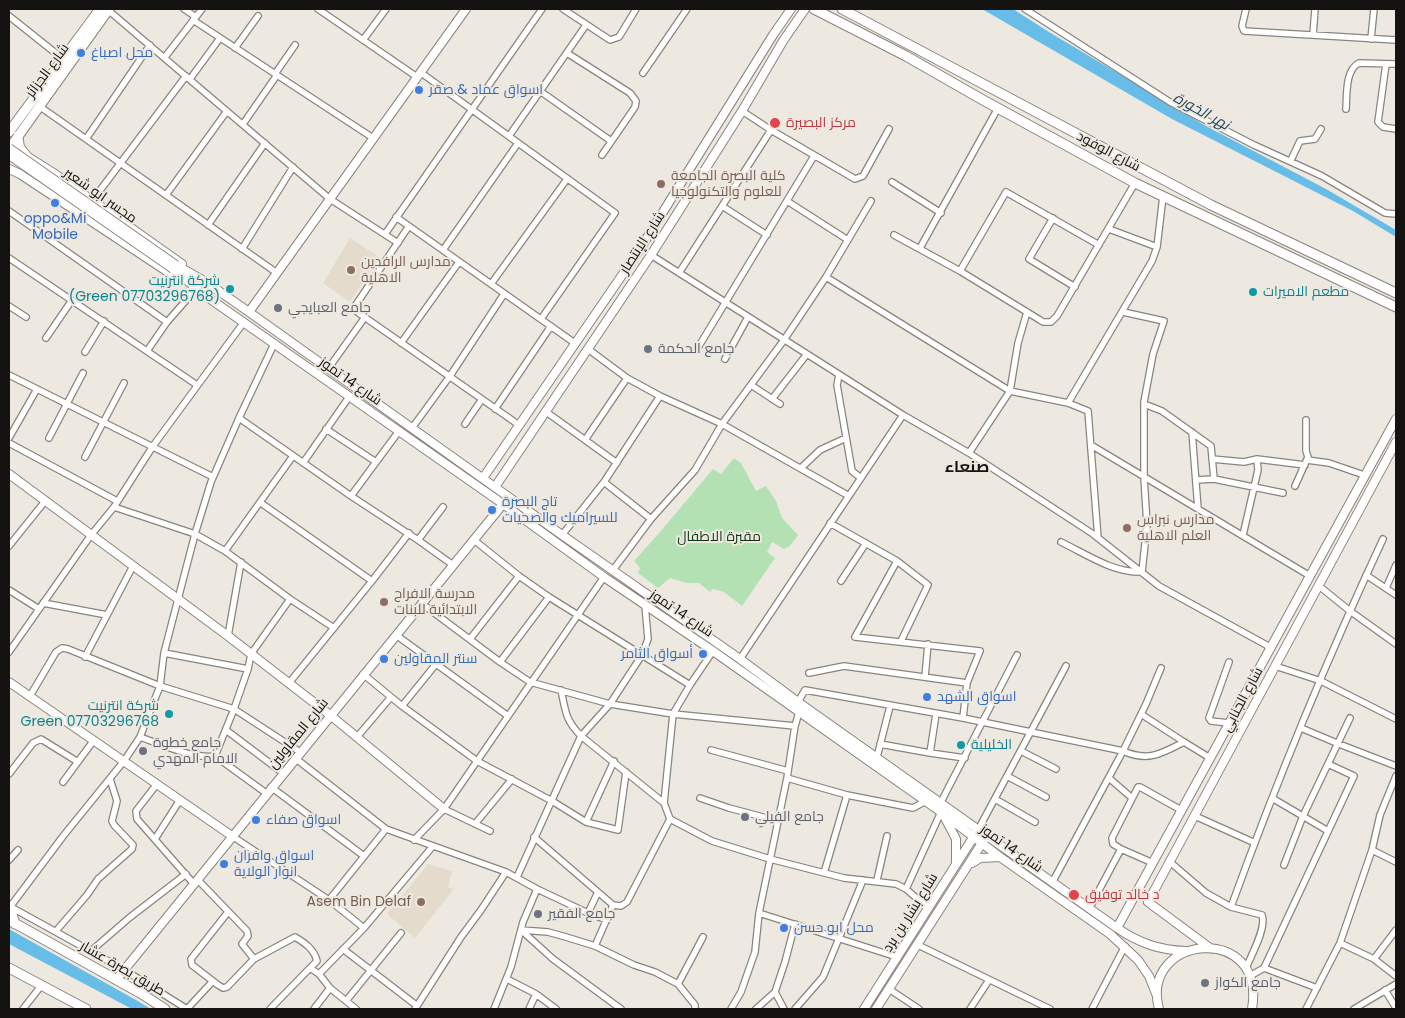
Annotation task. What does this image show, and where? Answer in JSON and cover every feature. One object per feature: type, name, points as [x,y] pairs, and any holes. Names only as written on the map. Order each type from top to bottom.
[{"type":"main road","name":"شارع الجزائر","points":[[9,148],[12,131],[63,59],[106,9]]},
{"type":"main road","name":"شارع الجزائر","points":[[12,131],[39,106],[106,9]]},
{"type":"main road","name":"شارع الوفود","points":[[814,9],[906,56],[1135,183],[1396,307]]},
{"type":"main road","name":"شارع الوفود","points":[[842,9],[1211,205],[1396,293]]},
{"type":"main road","points":[[10,907],[12,922]]},
{"type":"main road","name":"طريق بصرة عشار","points":[[12,922],[142,994],[164,1009]]},
{"type":"main road","points":[[9,968],[83,1009]]},
{"type":"street","points":[[106,9],[330,199],[398,242]]},
{"type":"street","points":[[184,9],[220,38],[373,138]]},
{"type":"street","points":[[165,58],[202,9]]},
{"type":"street","points":[[318,9],[471,109],[615,213],[541,320]]},
{"type":"street","points":[[363,40],[386,9]]},
{"type":"street","points":[[250,312],[466,9]]},
{"type":"street","points":[[385,234],[542,9]]},
{"type":"street","points":[[563,9],[608,39],[615,39],[620,35],[636,9]]},
{"type":"street","points":[[643,72],[686,9]]},
{"type":"street","name":"شارع الإنتصار","points":[[483,478],[640,249],[773,34],[791,9]]},
{"type":"street","name":"شارع الإنتصار","points":[[495,487],[651,255],[742,111],[783,41],[805,9]]},
{"type":"street","points":[[1025,9],[1170,102],[1254,145],[1291,160],[1337,184],[1385,213],[1396,214]]},
{"type":"street","points":[[1246,9],[1242,26],[1244,31],[1396,40]]},
{"type":"street","points":[[1312,35],[1315,9]]},
{"type":"street","points":[[1371,39],[1374,9]]},
{"type":"street","points":[[9,16],[63,59]]},
{"type":"street","points":[[235,48],[258,16]]},
{"type":"street","points":[[509,136],[586,25]]},
{"type":"street","points":[[773,34],[783,41]]},
{"type":"street","points":[[92,201],[220,38]]},
{"type":"street","points":[[86,139],[150,45]]},
{"type":"street","points":[[243,124],[295,45]]},
{"type":"street","points":[[567,53],[635,98],[635,108],[602,155]]},
{"type":"street","points":[[1346,109],[1350,75],[1354,66],[1359,63],[1396,64]]},
{"type":"street","points":[[1386,64],[1378,122],[1383,127],[1396,128]]},
{"type":"street","points":[[540,91],[612,141]]},
{"type":"street","points":[[39,106],[277,273]]},
{"type":"street","points":[[920,248],[998,108]]},
{"type":"street","points":[[166,195],[227,111]]},
{"type":"street","points":[[742,111],[852,178],[858,178],[864,173],[889,129]]},
{"type":"street","points":[[679,274],[771,130]]},
{"type":"street","points":[[1291,160],[1300,141],[1315,138],[1320,130]]},
{"type":"street","points":[[12,131],[20,147],[28,157],[206,282]]},
{"type":"street","points":[[443,250],[518,143]]},
{"type":"street","points":[[208,225],[265,144]]},
{"type":"street","name":"مجسر ابو شعير","points":[[9,148],[175,267]]},
{"type":"street","name":"مجسر ابو شعير","points":[[9,155],[175,267]]},
{"type":"street","points":[[699,346],[768,235],[814,156]]},
{"type":"street","points":[[20,174],[16,161],[20,157],[28,157]]},
{"type":"street","points":[[242,249],[293,167]]},
{"type":"street","points":[[9,169],[20,174],[203,294]]},
{"type":"street","points":[[491,284],[567,179]]},
{"type":"street","points":[[892,182],[941,213]]},
{"type":"street","points":[[894,234],[960,271],[1043,322],[1051,322],[1057,316],[1135,183]]},
{"type":"street","points":[[960,271],[1006,192],[1099,245]]},
{"type":"street","points":[[1068,403],[1152,260],[1156,247],[1163,196]]},
{"type":"street","points":[[787,201],[848,240]]},
{"type":"street","points":[[613,570],[651,519],[695,470],[722,424],[784,340],[826,277],[871,201]]},
{"type":"street","points":[[722,206],[768,235]]},
{"type":"street","points":[[9,211],[167,322]]},
{"type":"street","points":[[396,217],[576,344]]},
{"type":"street","points":[[1053,218],[1029,259],[1075,286]]},
{"type":"street","points":[[409,226],[354,309],[519,426]]},
{"type":"street","points":[[1108,229],[1156,247]]},
{"type":"street","points":[[651,255],[903,415],[969,453],[1098,538],[1159,586],[1270,647]]},
{"type":"street","points":[[9,258],[197,385]]},
{"type":"street","points":[[401,343],[459,262]]},
{"type":"street","name":"شارع 14 تموز","points":[[175,267],[206,282],[250,312],[1117,928],[1152,947],[1186,951],[1202,947],[1210,948]]},
{"type":"street","name":"شارع 14 تموز","points":[[175,267],[203,294],[503,504],[604,578],[713,651],[926,801],[982,844],[1110,934],[1125,946],[1149,976],[1157,1004]]},
{"type":"street","points":[[826,277],[1010,391],[1068,403],[1088,410],[1098,538]]},
{"type":"street","points":[[147,351],[167,322],[195,290]]},
{"type":"street","points":[[412,428],[450,376],[504,294]]},
{"type":"street","points":[[46,338],[72,300]]},
{"type":"street","points":[[9,306],[26,317]]},
{"type":"street","points":[[969,453],[1010,391],[1018,342],[1027,312]]},
{"type":"street","points":[[1123,312],[1164,321],[1153,354],[1144,404],[1144,476],[1147,525],[1142,572]]},
{"type":"street","points":[[725,359],[748,317]]},
{"type":"street","points":[[328,369],[365,318]]},
{"type":"street","points":[[84,352],[104,321]]},
{"type":"street","points":[[9,652],[91,535],[116,504],[153,446],[244,322]]},
{"type":"street","points":[[496,409],[551,326]]},
{"type":"street","points":[[212,981],[187,1009],[124,969],[10,907],[64,835],[124,761],[140,737],[160,686],[164,653],[195,534],[213,477],[274,344]]},
{"type":"street","points":[[588,349],[627,378],[660,396],[722,424],[849,496]]},
{"type":"street","points":[[772,399],[806,354]]},
{"type":"street","points":[[49,438],[83,373]]},
{"type":"street","points":[[839,374],[837,385],[852,471],[861,478]]},
{"type":"street","points":[[9,375],[213,477]]},
{"type":"street","points":[[585,440],[627,378]]},
{"type":"street","points":[[85,457],[124,383]]},
{"type":"street","points":[[751,385],[780,404]]},
{"type":"street","points":[[9,438],[37,389]]},
{"type":"street","points":[[562,535],[604,482],[660,396]]},
{"type":"street","points":[[303,463],[350,397]]},
{"type":"street","points":[[465,424],[482,400]]},
{"type":"street","points":[[1144,404],[1162,411],[1211,446],[1214,480]]},
{"type":"street","points":[[545,411],[617,463]]},
{"type":"street","points":[[740,659],[903,415]]},
{"type":"street","points":[[239,418],[408,533],[453,566]]},
{"type":"street","name":"شارع الجنابي","points":[[1117,928],[1396,419]]},
{"type":"street","points":[[1296,486],[1306,463],[1306,420]]},
{"type":"street","points":[[326,429],[376,462]]},
{"type":"street","points":[[351,496],[400,432]]},
{"type":"street","points":[[1192,432],[1198,509]]},
{"type":"street","points":[[801,468],[820,450],[846,438]]},
{"type":"street","name":"شارع الجنابي","points":[[1210,948],[1148,902],[1396,442]]},
{"type":"street","points":[[9,443],[116,504],[195,534],[225,551],[290,599],[334,628]]},
{"type":"street","points":[[1091,445],[1310,576]]},
{"type":"street","points":[[504,448],[515,455]]},
{"type":"street","points":[[225,551],[293,456]]},
{"type":"street","points":[[1212,459],[1244,462],[1257,459],[1329,463],[1364,475]]},
{"type":"street","points":[[1243,536],[1258,470],[1257,459]]},
{"type":"street","points":[[9,474],[228,636],[330,715],[444,809],[490,831]]},
{"type":"street","points":[[1196,480],[1214,480],[1282,493]]},
{"type":"street","points":[[604,482],[651,519]]},
{"type":"street","points":[[10,543],[46,500]]},
{"type":"street","points":[[261,503],[372,581]]},
{"type":"street","name":"شارع المقاولين","points":[[116,980],[503,504]]},
{"type":"street","points":[[418,540],[443,507]]},
{"type":"street","points":[[830,524],[896,561],[928,585],[901,641]]},
{"type":"street","points":[[289,683],[372,581],[408,533]]},
{"type":"street","points":[[1231,907],[1272,798],[1350,611],[1383,538]]},
{"type":"street","points":[[474,540],[549,597],[690,684]]},
{"type":"street","points":[[1061,542],[1116,569],[1142,572]]},
{"type":"street","points":[[841,581],[866,543]]},
{"type":"street","points":[[896,561],[855,636],[980,650],[967,683],[963,718]]},
{"type":"street","points":[[228,636],[241,562]]},
{"type":"street","points":[[1386,588],[1396,565]]},
{"type":"street","points":[[86,657],[133,566]]},
{"type":"street","points":[[1366,575],[1396,595]]},
{"type":"street","points":[[470,639],[519,576]]},
{"type":"street","points":[[414,840],[444,809],[530,682],[604,578]]},
{"type":"street","points":[[1319,586],[1396,644]]},
{"type":"street","points":[[9,590],[41,606],[108,615]]},
{"type":"street","points":[[500,662],[549,597]]},
{"type":"street","points":[[215,756],[234,709],[248,669],[251,654],[290,599]]},
{"type":"street","points":[[421,603],[530,682],[610,704],[673,714],[795,726]]},
{"type":"street","points":[[517,877],[581,736],[610,704],[642,655],[648,639],[645,605]]},
{"type":"street","points":[[396,634],[508,716]]},
{"type":"street","points":[[925,677],[928,644]]},
{"type":"street","points":[[30,696],[56,652],[62,648],[160,686],[234,709],[298,755],[386,829],[506,872],[537,889],[607,920]]},
{"type":"street","points":[[713,651],[690,684],[673,714],[664,803],[670,819],[712,841],[770,859],[844,878],[877,880],[896,884],[906,888],[928,908]]},
{"type":"street","points":[[164,653],[248,669]]},
{"type":"street","points":[[941,802],[1017,655]]},
{"type":"street","points":[[1229,662],[1209,718],[1210,721],[1229,723]]},
{"type":"street","points":[[402,706],[436,664]]},
{"type":"street","points":[[810,673],[844,666],[967,683]]},
{"type":"street","points":[[978,830],[1066,666]]},
{"type":"street","points":[[1275,666],[1321,681],[1396,719]]},
{"type":"street","points":[[1052,883],[1123,751],[1161,668]]},
{"type":"street","points":[[363,674],[402,706],[477,761],[552,801],[586,822],[618,830],[626,772]]},
{"type":"street","points":[[9,682],[232,836],[329,900],[364,928]]},
{"type":"street","points":[[561,690],[567,719],[581,736],[664,803]]},
{"type":"street","points":[[798,702],[805,690],[963,718],[1123,751],[1134,756],[1157,756],[1184,742]]},
{"type":"street","points":[[357,738],[391,697]]},
{"type":"street","points":[[877,757],[890,706]]},
{"type":"street","points":[[732,1009],[740,995],[755,952],[759,913],[799,712]]},
{"type":"street","points":[[930,753],[936,714]]},
{"type":"street","points":[[1141,714],[1210,758]]},
{"type":"street","points":[[1284,865],[1303,816],[1350,718]]},
{"type":"street","points":[[1301,728],[1396,766]]},
{"type":"street","points":[[226,730],[283,773]]},
{"type":"street","points":[[140,737],[194,755],[215,756],[269,790],[364,856]]},
{"type":"street","points":[[9,774],[33,743],[41,739],[78,762]]},
{"type":"street","points":[[63,782],[94,740]]},
{"type":"street","points":[[880,744],[964,758]]},
{"type":"street","points":[[711,750],[847,795],[913,808],[926,801]]},
{"type":"street","points":[[1021,751],[1056,769]]},
{"type":"street","points":[[586,822],[614,761]]},
{"type":"street","points":[[1250,976],[1264,968],[1354,776],[1328,764]]},
{"type":"street","points":[[1007,776],[1046,797]]},
{"type":"street","points":[[1306,1009],[1340,942],[1372,850],[1380,815],[1396,777]]},
{"type":"street","points":[[56,931],[98,879],[132,849],[132,845],[112,821],[117,801],[110,778]]},
{"type":"street","points":[[1109,778],[1132,798]]},
{"type":"street","points":[[475,824],[512,779]]},
{"type":"street","points":[[157,784],[136,811],[137,819],[186,874],[247,931],[248,936],[242,944],[254,959]]},
{"type":"street","points":[[1153,863],[1113,844],[1112,838],[1136,789],[1140,787],[1181,810]]},
{"type":"street","points":[[824,873],[847,795]]},
{"type":"street","points":[[700,798],[778,821]]},
{"type":"street","points":[[1272,798],[1328,831]]},
{"type":"street","points":[[994,799],[1035,822]]},
{"type":"street","points":[[155,839],[180,800]]},
{"type":"street","points":[[941,812],[956,839],[956,865]]},
{"type":"street","points":[[906,888],[941,812]]},
{"type":"street","points":[[1195,816],[1254,843]]},
{"type":"street","points":[[534,837],[613,905],[621,906],[627,902],[670,819]]},
{"type":"street","points":[[329,900],[386,829]]},
{"type":"street","name":"شارع بشار بن برد","points":[[864,1009],[978,830]]},
{"type":"street","points":[[877,880],[887,836]]},
{"type":"street","name":"شارع بشار بن برد","points":[[876,1009],[987,836]]},
{"type":"street","points":[[318,974],[364,928],[432,846]]},
{"type":"street","points":[[1089,909],[1122,849]]},
{"type":"street","points":[[9,860],[18,850]]},
{"type":"street","points":[[1372,850],[1396,862]]},
{"type":"street","points":[[967,868],[975,860],[1000,857]]},
{"type":"street","points":[[1170,862],[1206,893],[1231,907],[1262,915],[1264,921],[1246,968]]},
{"type":"street","points":[[343,949],[416,1007],[460,937],[481,910],[506,872]]},
{"type":"street","points":[[91,951],[129,918],[186,874]]},
{"type":"street","points":[[795,1009],[823,977],[863,880]]},
{"type":"street","points":[[494,1009],[507,979],[523,922],[537,889]]},
{"type":"street","points":[[588,913],[598,892]]},
{"type":"street","points":[[595,946],[613,905]]},
{"type":"street","points":[[228,912],[191,959],[192,965],[223,988],[228,987],[254,959],[295,937],[306,944],[315,954],[317,961],[270,1009]]},
{"type":"street","points":[[759,913],[838,940],[897,957]]},
{"type":"street","points":[[756,1009],[775,992],[795,924]]},
{"type":"street","points":[[521,930],[548,932],[595,946],[634,965],[655,972],[678,984],[695,1005],[695,1009]]},
{"type":"street","points":[[521,930],[553,958],[621,1009]]},
{"type":"street","points":[[1374,959],[1396,930]]},
{"type":"street","points":[[346,1001],[401,934]]},
{"type":"street","points":[[678,984],[703,937]]},
{"type":"street","points":[[1340,942],[1374,959],[1396,976]]},
{"type":"street","points":[[918,944],[1050,1009]]},
{"type":"street","points":[[1092,1009],[1125,946]]},
{"type":"street","points":[[1210,948],[1219,949],[1234,956],[1246,968],[1250,976],[1258,1009]]},
{"type":"street","points":[[1157,1004],[1158,985],[1162,974],[1176,957],[1186,951]]},
{"type":"street","points":[[310,968],[330,988],[356,1009]]},
{"type":"street","points":[[1264,968],[1317,988]]},
{"type":"street","points":[[507,979],[536,994],[556,1009]]},
{"type":"street","points":[[970,1009],[989,980]]},
{"type":"street","points":[[1354,1009],[1396,984]]},
{"type":"street","points":[[24,1009],[42,986]]},
{"type":"street","points":[[314,1009],[330,988]]},
{"type":"street","points":[[890,989],[919,1009]]},
{"type":"street","points":[[1386,990],[1396,1008]]},
{"type":"street","points":[[775,992],[784,1009]]},
{"type":"street","points":[[529,1009],[536,994]]},
{"type":"street","points":[[1252,1009],[1254,994]]},
{"type":"shaded area","name":"مدارس الرافدين اﻻهلية","points":[[350,238],[379,257],[350,302],[323,283]]},
{"type":"shaded area","name":"Asem Bin Delaf","points":[[428,864],[452,871],[448,887],[454,889],[415,938],[387,914]]},
{"type":"green space","name":"مقبرة الاطفال","points":[[734,458],[741,463],[756,491],[766,486],[776,501],[782,518],[798,535],[790,546],[784,549],[772,542],[767,552],[775,558],[742,606],[724,592],[713,589],[710,592],[699,583],[687,583],[670,578],[658,588],[638,573],[640,568],[634,561],[713,469],[721,474]]},
{"type":"water","name":"نهر الخورة","points":[[982,9],[1013,9],[1206,126],[1326,189],[1396,230],[1396,237],[1353,211],[1172,119]]},
{"type":"water","points":[[9,929],[151,1009],[132,1009],[9,944]]},
{"type":"place","name":"محل اصباغ","points":[[81,53]]},
{"type":"place","name":"اسواق عماد & صقر","points":[[419,90]]},
{"type":"place","name":"مركز البصيرة","points":[[775,123]]},
{"type":"place","name":"كلية البصرة الجامعة للعلوم والتكنولوجيا","points":[[661,184]]},
{"type":"place","name":"oppo&Mi Mobile","points":[[55,203]]},
{"type":"place","name":"مدارس الرافدين اﻻهلية","points":[[351,270]]},
{"type":"place","name":"شركة انترنيت (Green 07703296768)","points":[[230,289]]},
{"type":"place","name":"مطعم الاميرات","points":[[1253,292]]},
{"type":"place","name":"جامع العبايجي","points":[[278,308]]},
{"type":"place","name":"جامع الحكمة","points":[[648,349]]},
{"type":"place","name":"تاج البصرة للسيراميك والصحيات","points":[[492,510]]},
{"type":"place","name":"مدارس نبراس العلم الاهلية","points":[[1127,528]]},
{"type":"place","name":"مدرسة اﻻفراح اﻻبتدائية للبنات","points":[[384,602]]},
{"type":"place","name":"أسواق الثامر","points":[[703,654]]},
{"type":"place","name":"سنتر المقاولين","points":[[384,659]]},
{"type":"place","name":"اسواق الشهد","points":[[927,697]]},
{"type":"place","name":"شركة انترنيت Green 07703296768","points":[[169,714]]},
{"type":"place","name":"الخليلية","points":[[961,745]]},
{"type":"place","name":"جامع خطوة الامام المهدي","points":[[143,751]]},
{"type":"place","name":"جامع الفيلي","points":[[745,817]]},
{"type":"place","name":"اسواق صفاء","points":[[256,820]]},
{"type":"place","name":"اسواق وافران انوار الولاية","points":[[224,864]]},
{"type":"place","name":"د خالد توفيق","points":[[1074,895]]},
{"type":"place","name":"Asem Bin Delaf","points":[[421,902]]},
{"type":"place","name":"جامع الفقير","points":[[538,914]]},
{"type":"place","name":"محل ابو حسن","points":[[784,928]]},
{"type":"place","name":"جامع الكواز","points":[[1205,983]]},
{"type":"district","name":"صنعاء","points":[[967,468]]}]
